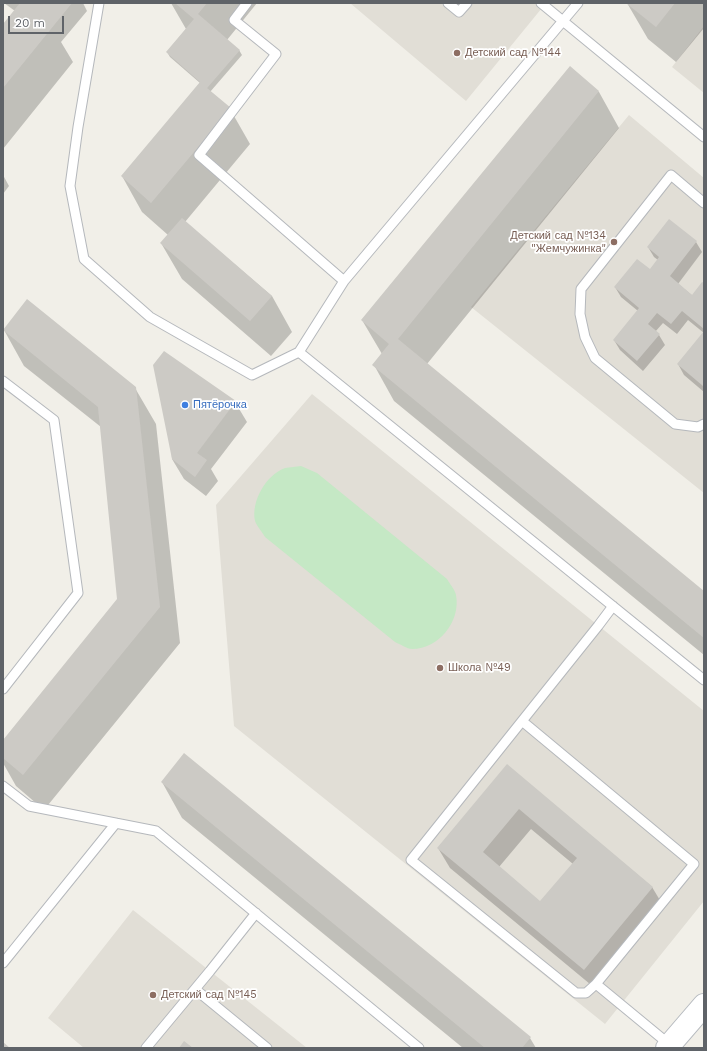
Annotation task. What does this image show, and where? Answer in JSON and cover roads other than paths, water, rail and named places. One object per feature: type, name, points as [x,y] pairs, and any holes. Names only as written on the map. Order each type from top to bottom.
[{"type":"street","points":[[668,1047],[704,1005]]},
{"type":"lane","points":[[98,3],[70,186],[84,260],[150,317],[252,376],[299,352],[344,281],[578,3]]},
{"type":"lane","points":[[247,3],[234,20],[276,54],[200,155],[344,281]]},
{"type":"lane","points":[[448,3],[459,12],[467,3]]},
{"type":"lane","points":[[541,3],[704,137]]},
{"type":"lane","points":[[704,203],[671,175],[581,289],[580,314],[586,337],[595,358],[675,424],[698,427],[704,424]]},
{"type":"lane","points":[[299,352],[704,680]]},
{"type":"lane","points":[[3,381],[54,420],[78,593],[3,688]]},
{"type":"lane","points":[[522,721],[694,864],[596,984],[586,993],[576,993],[411,860],[613,606]]},
{"type":"lane","points":[[3,786],[29,806],[156,831],[419,1048]]},
{"type":"lane","points":[[3,963],[116,823]]},
{"type":"lane","points":[[146,1048],[256,913]]},
{"type":"lane","points":[[596,984],[668,1047]]},
{"type":"lane","points":[[195,989],[267,1048]]},
{"type":"place","name":"Детский сад №144","points":[[457,53]]},
{"type":"place","name":"Детский сад №134 \"Жемчужинка\"","points":[[614,242]]},
{"type":"place","name":"Пятёрочка","points":[[185,405]]},
{"type":"place","name":"Школа №49","points":[[440,668]]},
{"type":"place","name":"Детский сад №145","points":[[153,995]]}]
